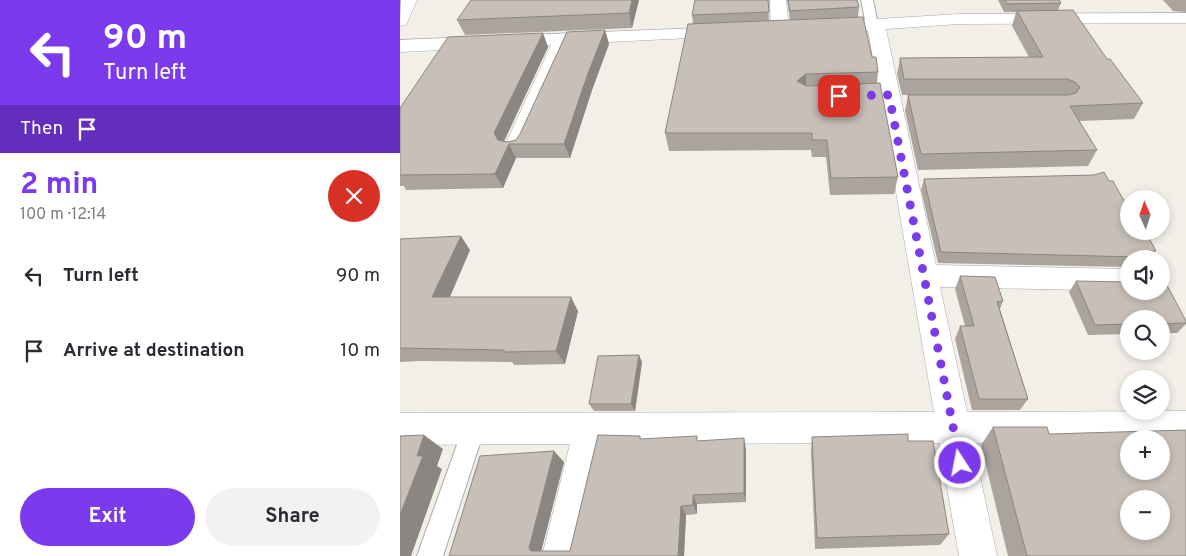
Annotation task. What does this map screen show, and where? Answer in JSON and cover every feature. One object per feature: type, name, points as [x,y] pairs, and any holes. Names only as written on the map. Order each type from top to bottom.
[{"type":"street","points":[[400,21],[409,0]]},
{"type":"street","points":[[778,0],[780,29]]},
{"type":"street","points":[[951,0],[959,19]]},
{"type":"street","points":[[1149,0],[1163,18]]},
{"type":"street","points":[[872,17],[891,99],[915,179],[924,276],[978,556]]},
{"type":"street","points":[[760,30],[803,28],[872,17],[959,19],[1186,18]]},
{"type":"street","points":[[400,46],[740,31]]},
{"type":"street","points":[[514,148],[563,39]]},
{"type":"street","points":[[924,276],[1120,280]]},
{"type":"street","points":[[400,429],[953,426],[1186,427]]},
{"type":"street","points":[[561,556],[590,428]]},
{"type":"lane","points":[[430,556],[474,428]]},
{"type":"building","points":[[471,0],[632,0],[629,13],[457,20]]},
{"type":"building","points":[[695,0],[768,0],[769,12],[692,15]]},
{"type":"building","points":[[788,0],[857,0],[859,7],[790,11]]},
{"type":"building","points":[[1005,0],[1059,0],[1061,3],[1007,4]]},
{"type":"building","points":[[1073,10],[1107,59],[1110,59],[1143,103],[1070,106],[1097,150],[921,154],[908,95],[1068,95],[1076,93],[1080,87],[1068,79],[904,79],[900,58],[1043,57],[1017,11]]},
{"type":"building","points":[[863,17],[872,57],[876,57],[878,72],[806,74],[797,81],[806,86],[880,83],[898,177],[831,178],[827,140],[812,140],[812,133],[665,133],[688,24]]},
{"type":"building","points":[[605,30],[564,144],[509,144],[495,174],[400,175],[400,108],[448,37],[543,33],[494,133],[498,140],[507,142],[516,140],[520,134],[567,32]]},
{"type":"building","points":[[1104,172],[1109,181],[1113,181],[1120,194],[1120,240],[1150,240],[1155,250],[1120,250],[1120,257],[941,252],[924,179],[1094,175]]},
{"type":"building","points":[[461,236],[432,297],[571,297],[556,351],[504,352],[504,350],[400,348],[400,239]]},
{"type":"building","points":[[960,276],[995,277],[1003,301],[997,302],[1028,399],[979,399],[960,326],[974,326]]},
{"type":"building","points":[[1076,281],[1120,282],[1120,300],[1170,300],[1170,291],[1186,323],[1170,324],[1170,310],[1120,310],[1120,324],[1095,325]]},
{"type":"building","points":[[639,355],[631,404],[589,404],[598,356]]},
{"type":"building","points":[[993,427],[1047,427],[1049,434],[1120,432],[1120,480],[1170,480],[1170,430],[1186,430],[1186,556],[1027,556]]},
{"type":"building","points":[[908,434],[908,441],[933,441],[949,534],[817,538],[812,437]]},
{"type":"building","points":[[424,435],[417,456],[423,456],[400,515],[400,436]]},
{"type":"building","points":[[598,435],[640,436],[640,439],[697,436],[697,441],[744,438],[744,493],[693,495],[693,505],[681,506],[678,556],[449,556],[480,456],[554,451],[529,548],[531,551],[570,551]]},
{"type":"route","points":[[839,96],[889,95],[960,463]]}]
